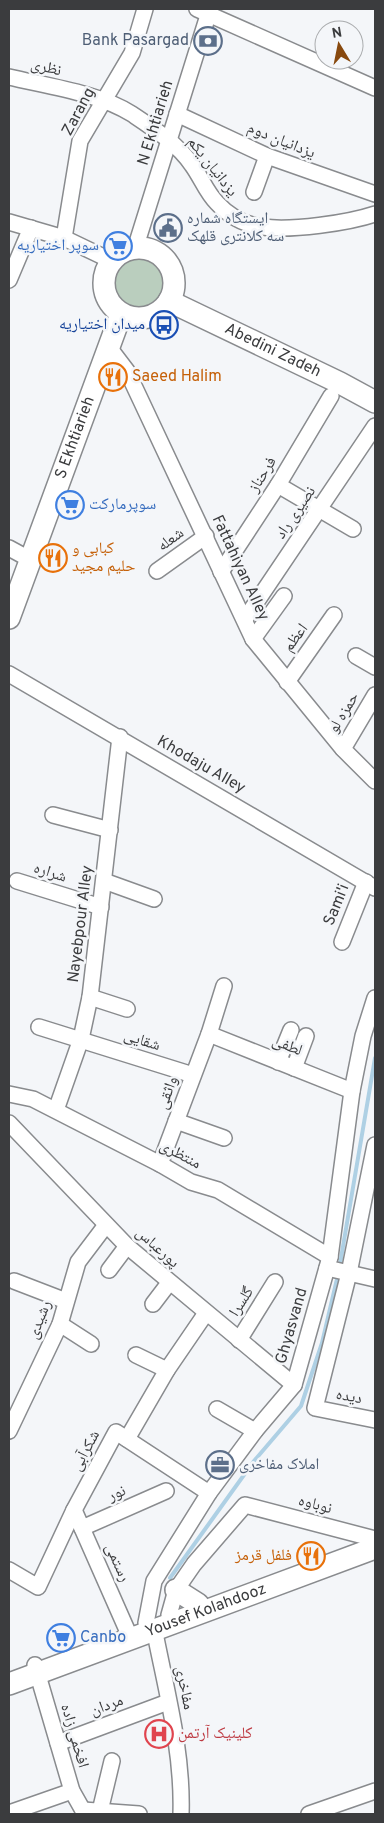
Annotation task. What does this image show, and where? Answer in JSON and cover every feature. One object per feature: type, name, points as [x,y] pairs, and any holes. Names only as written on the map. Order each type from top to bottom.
[{"type":"main road","points":[[136,249],[156,253],[168,265],[174,280],[169,301],[162,310],[153,316],[142,318],[121,314],[112,306],[105,290],[106,272],[112,261],[119,255],[136,249]]},
{"type":"main road","name":"Abedini Zadeh","points":[[169,301],[340,383],[375,402]]},
{"type":"main road","name":"S Ekhtiarieh","points":[[9,618],[121,314]]},
{"type":"main road","name":"Yousef Kolahdooz","points":[[9,1674],[36,1668],[198,1604],[223,1599],[375,1539]]},
{"type":"main road","name":"Yousef Kolahdooz","points":[[149,1624],[375,1548]]},
{"type":"main road","points":[[176,1590],[198,1604]]},
{"type":"main road","name":"Yousef Kolahdooz","points":[[9,1684],[36,1668]]},
{"type":"street","name":"Zarang","points":[[64,238],[80,141],[132,53],[145,9]]},
{"type":"street","points":[[205,10],[375,88]]},
{"type":"street","name":"N Ekhtiarieh","points":[[136,249],[205,10]]},
{"type":"street","name":"نظری","points":[[9,77],[104,101],[130,113],[169,140]]},
{"type":"street","name":"یزدانیان دوم","points":[[176,114],[268,156],[375,194]]},
{"type":"street","name":"یزدانیان یکم","points":[[169,140],[191,163],[216,202],[240,221],[263,227],[303,226],[361,219],[375,214]]},
{"type":"street","points":[[254,192],[268,156]]},
{"type":"street","points":[[9,222],[64,238],[112,261]]},
{"type":"street","points":[[9,280],[31,228]]},
{"type":"street","name":"Fattahiyan Alley","points":[[108,346],[127,371],[254,639],[286,682],[343,749],[375,782]]},
{"type":"street","name":"فرحناز","points":[[221,572],[278,484],[331,396]]},
{"type":"street","name":"نصیری راد","points":[[245,619],[375,426]]},
{"type":"street","points":[[278,484],[353,529]]},
{"type":"street","name":"شعله","points":[[157,571],[206,536]]},
{"type":"street","points":[[9,548],[31,560]]},
{"type":"street","points":[[254,639],[284,596]]},
{"type":"street","name":"اعظم","points":[[286,682],[334,615]]},
{"type":"street","points":[[356,656],[375,667]]},
{"type":"street","name":"Khodaju Alley","points":[[9,674],[120,737],[370,885]]},
{"type":"street","name":"حمزه لو","points":[[343,749],[375,695]]},
{"type":"street","name":"Nayebpour Alley","points":[[56,1110],[81,1039],[90,998],[120,737]]},
{"type":"street","points":[[53,816],[110,830]]},
{"type":"street","name":"شراره","points":[[18,881],[101,907]]},
{"type":"street","points":[[104,882],[154,899]]},
{"type":"street","name":"Sami'i","points":[[342,942],[370,885]]},
{"type":"street","name":"واثقی","points":[[160,1164],[209,1034],[224,986]]},
{"type":"street","points":[[90,998],[127,1009]]},
{"type":"street","name":"Ghyasvand","points":[[149,1624],[154,1581],[209,1493],[255,1431],[294,1385],[328,1262],[352,1091],[363,1036],[375,998]]},
{"type":"street","name":"شقایی","points":[[40,1027],[193,1075]]},
{"type":"street","points":[[278,1062],[291,1030]]},
{"type":"street","name":"لطفی","points":[[209,1034],[352,1091]]},
{"type":"street","points":[[294,1068],[306,1036]]},
{"type":"street","name":"منتظری","points":[[9,1094],[32,1099],[56,1110],[191,1182],[218,1190],[328,1262],[349,1273],[375,1279]]},
{"type":"street","points":[[176,1121],[224,1138]]},
{"type":"street","name":"پورعباس","points":[[9,1123],[127,1246],[294,1385]]},
{"type":"street","points":[[349,1273],[375,1146]]},
{"type":"street","name":"رشیدی","points":[[9,1431],[60,1324],[78,1262],[106,1225]]},
{"type":"street","points":[[109,1270],[127,1246]]},
{"type":"street","name":"دیده","points":[[349,1273],[315,1408],[375,1420]]},
{"type":"street","points":[[14,1281],[66,1301]]},
{"type":"street","name":"گلسرا","points":[[239,1340],[275,1282]]},
{"type":"street","points":[[153,1304],[170,1283]]},
{"type":"street","points":[[127,1439],[167,1370],[206,1313]]},
{"type":"street","points":[[60,1324],[91,1344]]},
{"type":"street","points":[[136,1355],[167,1370]]},
{"type":"street","points":[[217,1409],[255,1431]]},
{"type":"street","name":"شکرآبی","points":[[9,1570],[38,1587],[74,1510],[116,1432],[209,1493]]},
{"type":"street","name":"نور","points":[[82,1528],[166,1492]]},
{"type":"street","name":"نوباوه","points":[[176,1590],[194,1564],[245,1505],[375,1539]]},
{"type":"street","name":"رستمی","points":[[74,1510],[82,1528],[149,1624]]},
{"type":"street","points":[[149,1624],[176,1590]]},
{"type":"street","name":"مفاخری","points":[[149,1624],[168,1702],[182,1781],[181,1814]]},
{"type":"street","name":"افخمی زاده","points":[[36,1668],[72,1791],[84,1812]]},
{"type":"street","name":"مردان","points":[[58,1743],[168,1702]]},
{"type":"street","points":[[100,1811],[112,1761]]},
{"type":"street","points":[[9,1813],[72,1791]]},
{"type":"street","points":[[309,1814],[349,1808],[375,1791]]},
{"type":"street","points":[[84,1812],[100,1811],[139,1814]]},
{"type":"green space","points":[[140,254],[156,259],[164,267],[169,283],[164,299],[156,307],[140,312],[124,307],[116,299],[111,283],[116,267],[124,259]]},
{"type":"waterway","points":[[340,1264],[375,1058]]},
{"type":"waterway","points":[[170,1578],[254,1461],[301,1406],[322,1343],[337,1279]]},
{"type":"place","name":"Bank Pasargad","points":[[208,41]]},
{"type":"place","name":"ایستگاه شماره سه کلانتری قلهک","points":[[168,228]]},
{"type":"place","name":"سوپر اختیاریه","points":[[118,246]]},
{"type":"place","name":"میدان اختیاریه","points":[[164,325]]},
{"type":"place","name":"Saeed Halim","points":[[113,377]]},
{"type":"place","name":"سوپرمارکت","points":[[70,505]]},
{"type":"place","name":"کبابی و حلیم مجید","points":[[53,558]]},
{"type":"place","name":"املاک مفاخری","points":[[220,1465]]},
{"type":"place","name":"فلفل قرمز","points":[[311,1556]]},
{"type":"place","name":"Canbo","points":[[61,1638]]},
{"type":"place","name":"کلینیک آرتمن","points":[[159,1734]]}]
